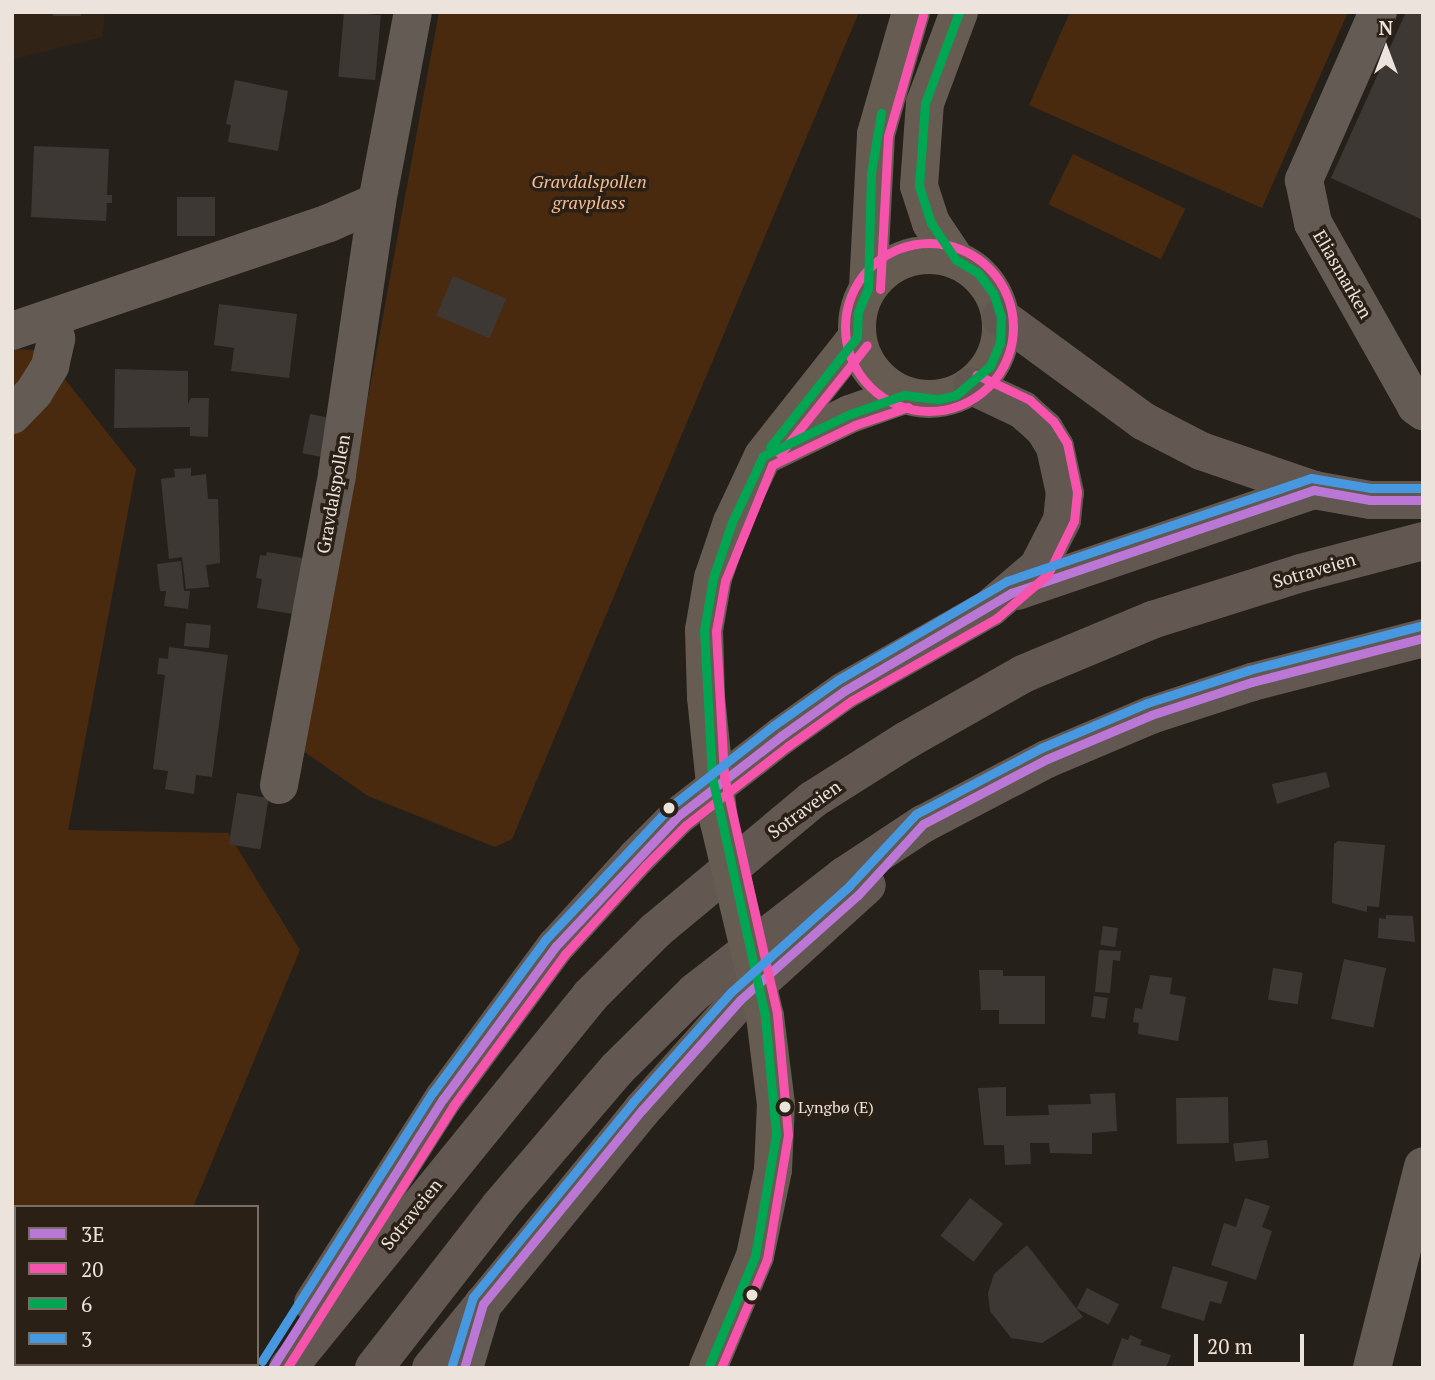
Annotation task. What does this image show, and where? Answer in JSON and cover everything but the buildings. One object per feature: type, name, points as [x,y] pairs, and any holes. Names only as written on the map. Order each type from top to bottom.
[{"type":"highway","points":[[1001,317],[1143,421],[1201,451],[1314,490],[1370,500],[1423,500]]},
{"type":"highway","points":[[972,386],[1003,398],[1044,429],[1062,469],[1063,507],[1052,545],[1011,593]]},
{"type":"highway","points":[[272,1368],[443,1099],[556,946],[678,816],[844,691],[1011,593],[1314,490]]},
{"type":"highway","name":"Sotraveien","points":[[288,1368],[590,996],[664,923],[812,800],[906,740],[1023,674],[1139,625],[1301,573],[1423,541]]},
{"type":"highway","points":[[374,1368],[500,1206],[626,1060],[695,992],[775,927],[923,824],[1047,759],[1151,715],[1252,682],[1423,638]]},
{"type":"highway","points":[[431,1368],[642,1110],[740,1000],[858,895],[923,824]]},
{"type":"main road","points":[[904,395],[872,373],[857,337],[858,312],[867,288],[876,134],[911,12]]},
{"type":"main road","points":[[956,260],[931,223],[919,186],[925,103],[959,12]]},
{"type":"main road","points":[[763,456],[850,414],[904,395],[939,399],[972,386],[990,366],[1000,343],[1001,317],[993,293],[978,273],[956,260],[932,255],[906,258],[884,270],[867,288]]},
{"type":"main road","points":[[708,1368],[739,1301],[761,1234],[773,1170],[776,1104],[765,1016],[719,822],[706,697],[704,630],[712,578],[732,522],[763,456],[857,337]]},
{"type":"street","name":"Gravdalspollen","points":[[279,785],[337,474],[377,202],[413,12]]},
{"type":"street","name":"Eliasmarken","points":[[1378,12],[1304,180],[1314,223],[1416,406],[1423,411]]},
{"type":"street","points":[[12,331],[329,223],[377,202]]},
{"type":"street","points":[[12,415],[34,392],[50,366],[55,339],[52,319]]},
{"type":"street","points":[[1371,1368],[1423,1166]]},
{"type":"street","points":[[464,1368],[483,1304]]},
{"type":"shaded area","points":[[12,12],[105,12],[102,37],[12,60]]},
{"type":"green space","name":"Gravdalspollen gravplass","points":[[439,12],[859,12],[512,839],[495,847],[368,796],[303,751]]},
{"type":"green space","points":[[1070,12],[1348,12],[1262,208],[1029,105]]},
{"type":"green space","points":[[1073,154],[1185,209],[1161,259],[1048,204]]},
{"type":"green space","points":[[12,349],[42,350],[136,469],[68,830],[228,833],[300,950],[194,1205],[14,1205],[14,1366],[86,1366],[12,1368]]},
{"type":"transit line","name":"6","points":[[708,1368],[755,1256],[776,1135],[765,1016],[712,777],[704,630],[713,578],[732,522],[763,456],[850,414],[904,395],[939,399],[956,395],[990,366],[1000,343],[1001,317],[993,293],[978,273],[956,260],[931,223],[919,186],[925,103],[959,12]]},
{"type":"transit line","name":"20","points":[[880,289],[888,136],[923,15]]},
{"type":"transit line","name":"6","points":[[770,447],[857,337],[858,312],[868,288],[871,173],[881,113]]},
{"type":"transit line","name":"20","points":[[929,243],[961,249],[989,267],[1007,295],[1013,327],[1007,359],[989,387],[961,405],[929,411],[897,405],[869,387],[851,359],[845,327],[851,295],[869,267],[897,249],[929,243]]},
{"type":"transit line","name":"20","points":[[780,454],[867,345]]},
{"type":"transit line","name":"20","points":[[287,1368],[453,1106],[565,954],[645,866],[686,825],[788,746],[851,701],[997,618],[1048,574],[1074,521],[1077,492],[1067,443],[1053,421],[1030,400],[977,375]]},
{"type":"transit line","name":"20","points":[[721,1368],[767,1259],[788,1135],[777,1013],[724,775],[716,631],[725,581],[772,465],[855,425],[908,407]]},
{"type":"transit line","name":"3","points":[[262,1361],[433,1092],[546,939],[670,807],[773,726],[838,680],[1007,581],[1311,478],[1371,488],[1423,488]]},
{"type":"transit line","name":"3E","points":[[272,1368],[443,1099],[556,946],[678,816],[781,736],[844,691],[1011,593],[1314,490],[1370,500],[1423,500]]},
{"type":"transit line","name":"3","points":[[452,1365],[473,1297],[633,1102],[731,992],[849,886],[916,814],[1041,748],[1147,703],[1249,670],[1420,626]]},
{"type":"transit line","name":"3E","points":[[464,1368],[483,1304],[642,1110],[740,1000],[858,895],[923,824],[1047,759],[1151,715],[1252,682],[1423,638]]},
{"type":"place","name":"Lyngbø (E)","points":[[785,1107]]}]
